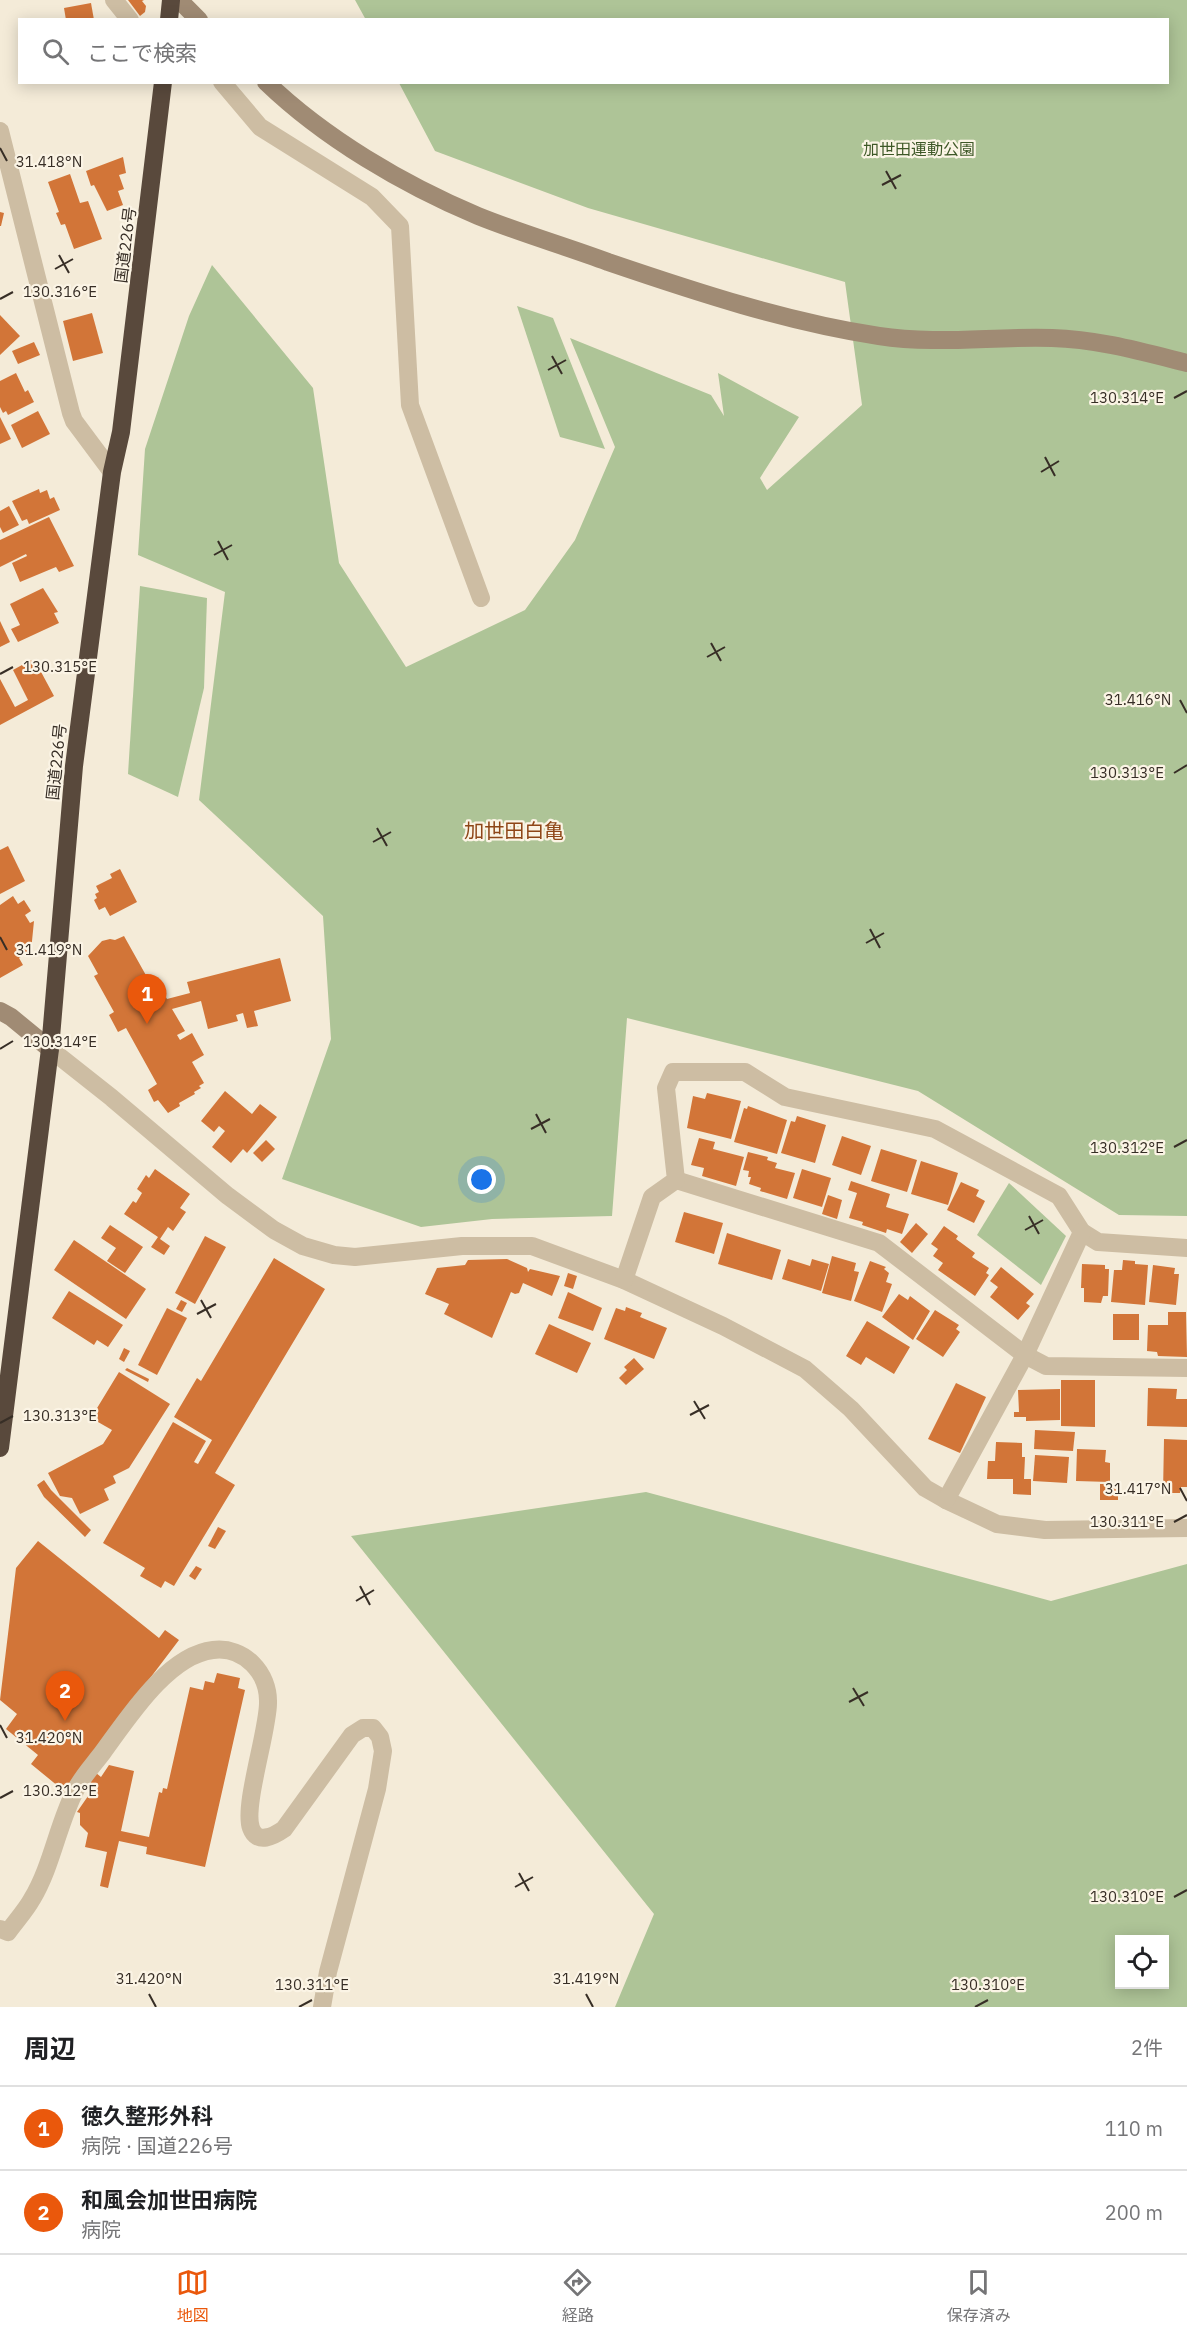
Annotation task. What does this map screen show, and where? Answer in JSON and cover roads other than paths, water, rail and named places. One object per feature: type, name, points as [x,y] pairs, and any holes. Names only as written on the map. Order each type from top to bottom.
[{"type":"highway","points":[[171,18],[186,5]]},
{"type":"highway","name":"国道226号","points":[[0,1448],[50,1049],[74,766],[112,472],[121,432],[163,84]]},
{"type":"street","points":[[114,0],[128,18]]},
{"type":"street","points":[[224,84],[260,127],[372,197],[400,226],[410,405],[481,598]]},
{"type":"street","points":[[268,84],[319,126],[414,186],[478,216],[655,278],[798,321],[881,337],[932,340],[1053,338],[1124,347],[1187,363]]},
{"type":"street","points":[[0,131],[71,413],[74,421],[112,472]]},
{"type":"street","points":[[0,1011],[11,1017],[175,1149],[228,1196],[274,1230],[303,1246],[334,1255],[356,1257],[462,1246],[532,1246],[624,1280],[723,1326],[805,1369],[852,1408],[925,1488],[997,1524],[1045,1530],[1187,1528]]},
{"type":"street","points":[[676,1180],[666,1088],[673,1072],[745,1072],[785,1097],[935,1129],[1059,1196],[1082,1232],[1098,1242],[1187,1248]]},
{"type":"street","points":[[624,1280],[652,1197],[676,1180]]},
{"type":"street","points":[[676,1180],[879,1243],[1025,1355],[1046,1366],[1187,1368]]},
{"type":"street","points":[[946,1500],[1025,1355],[1082,1232]]},
{"type":"street","points":[[0,1929],[8,1932],[33,1898],[76,1789],[122,1726],[161,1679],[177,1666],[195,1655],[213,1650],[231,1650],[244,1655],[255,1666],[264,1681],[268,1702],[250,1807],[250,1826],[254,1834],[271,1839],[284,1829],[352,1735],[363,1728],[374,1728],[380,1737],[383,1751],[377,1789],[328,1972],[322,2007]]},
{"type":"place","name":"徳久整形外科","points":[[147,1024]]},
{"type":"place","name":"和風会加世田病院","points":[[65,1721]]},
{"type":"district","name":"加世田白亀","points":[[514,831]]},
{"type":"park label","name":"加世田運動公園","points":[[919,149]]}]
